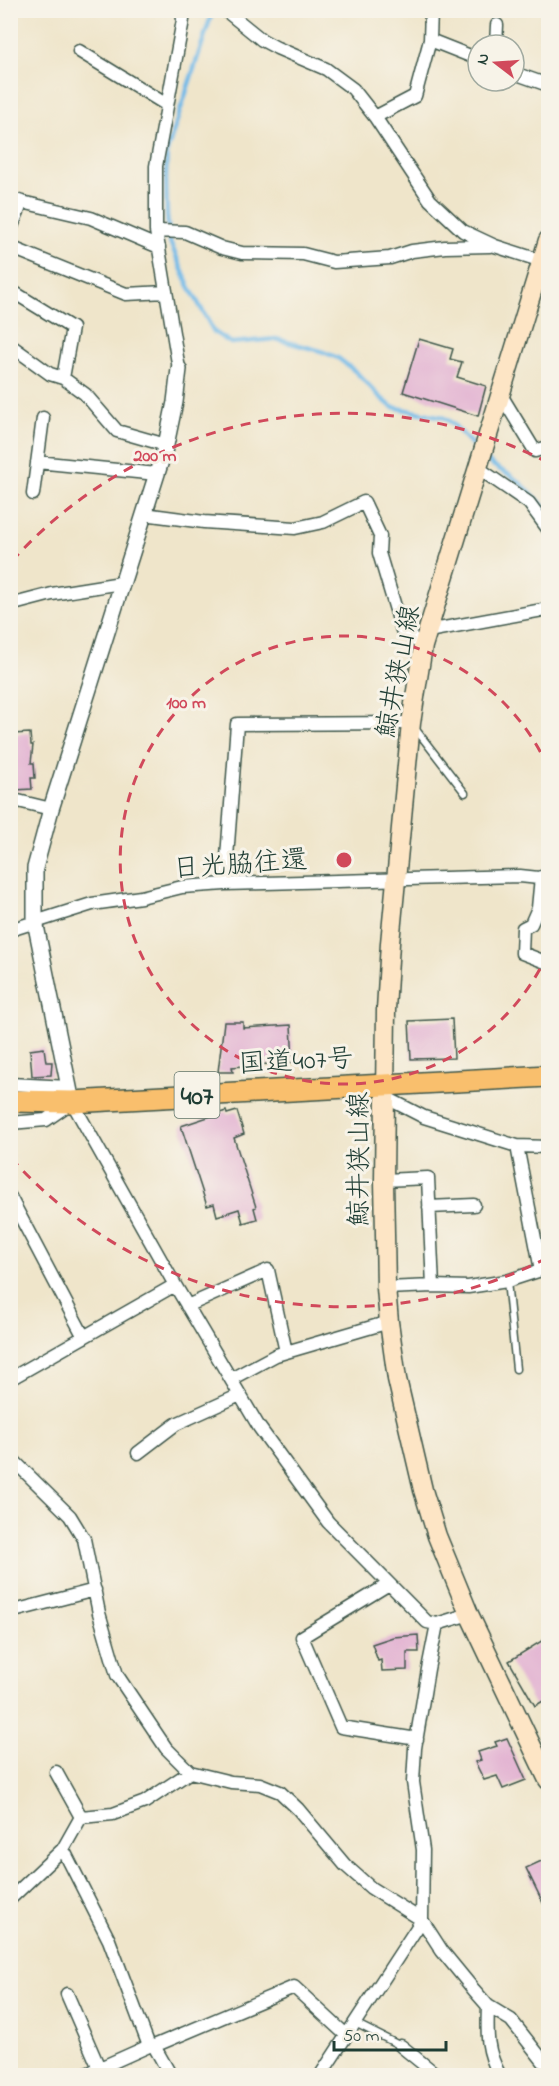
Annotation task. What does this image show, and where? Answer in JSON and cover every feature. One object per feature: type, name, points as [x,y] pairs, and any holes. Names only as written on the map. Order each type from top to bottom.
[{"type":"highway","name":"国道407号","points":[[10,1101],[70,1094],[385,1090],[549,1076]]},
{"type":"main road","name":"鯨井狭山線","points":[[548,1774],[469,1614],[437,1536],[423,1490],[397,1379],[389,1322],[386,1288],[384,1180],[386,1010],[411,723],[426,639],[545,261],[549,240]]},
{"type":"street","points":[[182,10],[183,20],[156,166],[165,231],[159,248],[179,369],[175,402],[166,445],[51,809],[35,868],[35,921],[70,1094],[175,1285],[259,1427],[328,1522],[427,1622],[437,1624],[469,1614]]},
{"type":"street","points":[[225,10],[239,15],[276,48],[326,69],[353,90],[375,117],[430,200],[463,231],[495,246],[545,261]]},
{"type":"street","points":[[375,117],[415,96],[430,40],[431,10]]},
{"type":"street","points":[[497,25],[497,33]]},
{"type":"street","points":[[430,40],[466,54]]},
{"type":"street","points":[[80,51],[168,105]]},
{"type":"street","points":[[526,77],[549,85]]},
{"type":"street","points":[[10,231],[16,200],[91,218],[159,248]]},
{"type":"street","points":[[165,231],[197,236],[222,248],[242,252],[303,254],[334,262],[390,258],[412,251],[445,247],[495,246]]},
{"type":"street","points":[[10,247],[126,294],[166,292]]},
{"type":"street","points":[[10,290],[72,328],[63,378]]},
{"type":"street","points":[[10,345],[50,374],[63,378],[86,394],[117,431],[166,445]]},
{"type":"street","points":[[501,395],[536,451],[549,447]]},
{"type":"street","points":[[33,494],[43,418]]},
{"type":"street","points":[[481,461],[529,503],[549,529]]},
{"type":"street","points":[[37,462],[156,474]]},
{"type":"street","points":[[144,514],[204,522],[295,528],[322,522],[364,502],[380,536],[379,553],[402,630],[426,639],[549,609]]},
{"type":"street","points":[[10,604],[52,594],[121,583]]},
{"type":"street","points":[[225,884],[237,724],[411,723]]},
{"type":"street","points":[[10,799],[51,809]]},
{"type":"street","points":[[544,878],[538,908],[531,924],[523,928],[521,937],[522,953],[549,963]]},
{"type":"street","name":"日光脇往還","points":[[10,930],[92,904],[141,897],[182,887],[397,879],[544,878]]},
{"type":"street","points":[[10,1084],[70,1094]]},
{"type":"street","points":[[385,1090],[424,1117],[517,1146],[549,1147]]},
{"type":"street","points":[[10,1123],[46,1120],[70,1094]]},
{"type":"street","points":[[386,1288],[468,1287],[507,1281],[540,1270],[517,1146]]},
{"type":"street","points":[[384,1180],[428,1178],[434,1286]]},
{"type":"street","points":[[10,1197],[84,1337]]},
{"type":"street","points":[[429,1207],[474,1205]]},
{"type":"street","points":[[187,1306],[268,1270],[286,1352]]},
{"type":"street","points":[[10,1379],[175,1285]]},
{"type":"street","points":[[231,1379],[276,1355],[389,1322]]},
{"type":"street","points":[[138,1453],[176,1424],[240,1395]]},
{"type":"street","points":[[10,1457],[70,1516],[84,1539],[99,1613],[117,1675],[166,1748],[190,1772],[231,1782],[260,1784],[280,1792],[298,1809],[345,1865],[372,1888],[422,1920],[442,1951],[488,2006],[510,2020],[549,2067]]},
{"type":"street","points":[[389,1584],[302,1637],[341,1726],[417,1739]]},
{"type":"street","points":[[10,1612],[95,1590]]},
{"type":"street","points":[[320,2076],[422,1920],[423,1850],[413,1782],[417,1739],[437,1624]]},
{"type":"street","points":[[56,1772],[81,1817]]},
{"type":"street","points":[[81,1817],[113,1814],[145,1802],[190,1772]]},
{"type":"street","points":[[10,1899],[63,1849],[81,1817]]},
{"type":"street","points":[[63,1849],[109,1940],[152,2046],[171,2076]]},
{"type":"street","points":[[82,2076],[294,1987],[346,2035]]},
{"type":"street","points":[[67,1994],[99,2068]]},
{"type":"street","points":[[488,2006],[486,2041],[492,2061],[500,2076]]},
{"type":"street","points":[[401,2046],[438,2076]]},
{"type":"lane","points":[[411,723],[465,793]]},
{"type":"lane","points":[[507,1281],[516,1370]]},
{"type":"lane","points":[[354,2022],[401,2046]]},
{"type":"building","points":[[419,339],[453,349],[450,359],[462,362],[457,377],[486,386],[478,416],[403,392]]},
{"type":"building","points":[[30,733],[31,745],[33,745],[31,763],[34,763],[35,778],[31,778],[32,789],[15,790],[12,734]]},
{"type":"building","points":[[452,1019],[454,1058],[411,1059],[409,1021]]},
{"type":"building","points":[[224,1022],[243,1022],[243,1028],[291,1025],[293,1062],[232,1067],[233,1072],[218,1072]]},
{"type":"building","points":[[44,1048],[46,1062],[52,1062],[51,1075],[32,1076],[30,1050]]},
{"type":"building","points":[[226,1111],[227,1114],[237,1111],[244,1134],[234,1138],[256,1207],[254,1208],[257,1219],[243,1223],[239,1209],[217,1216],[214,1204],[207,1206],[181,1126]]},
{"type":"building","points":[[418,1635],[419,1652],[407,1652],[407,1670],[382,1671],[381,1660],[378,1661],[372,1644],[393,1637]]},
{"type":"building","points":[[548,1637],[548,1698],[535,1706],[509,1661]]},
{"type":"building","points":[[507,1738],[526,1780],[503,1789],[497,1776],[484,1780],[475,1762],[481,1760],[478,1752],[497,1746],[495,1742]]},
{"type":"building","points":[[548,1858],[548,1903],[544,1905],[526,1868]]},
{"type":"waterway","points":[[213,10],[167,151],[166,178],[170,242],[189,286],[214,332],[231,343],[276,339],[338,358],[392,407],[443,417],[452,423],[478,451]]},
{"type":"waterway","points":[[486,459],[520,483],[548,511]]}]
